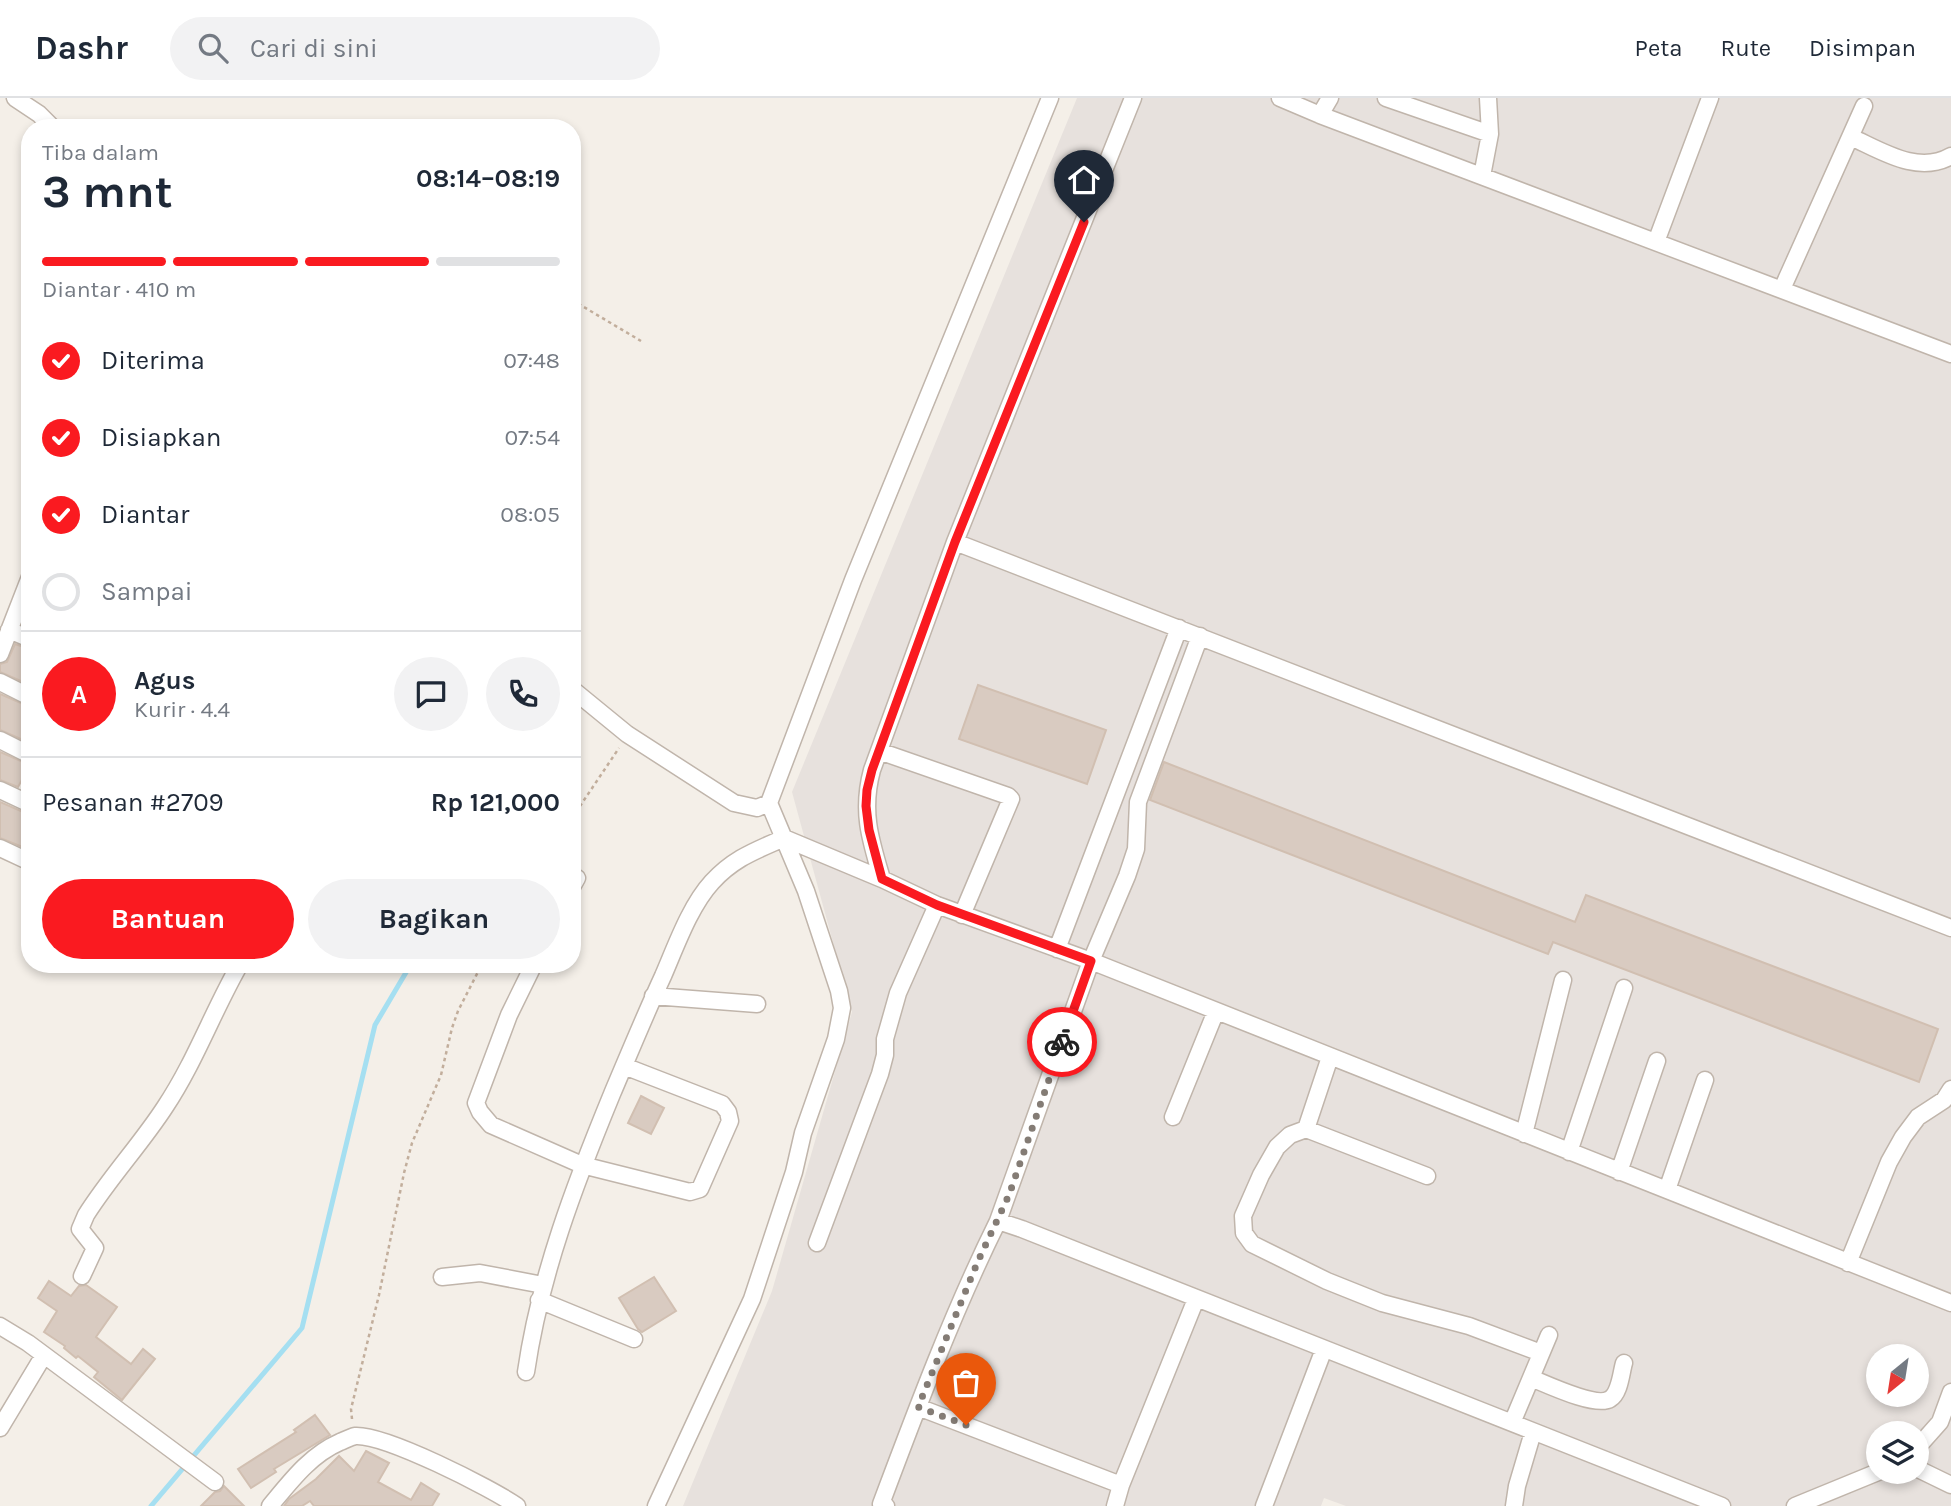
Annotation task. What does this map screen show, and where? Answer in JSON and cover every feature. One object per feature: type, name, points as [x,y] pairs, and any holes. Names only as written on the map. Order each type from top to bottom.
[{"type":"street","points":[[15,98],[44,119]]},
{"type":"street","points":[[656,1506],[752,1299],[794,1172],[803,1133],[836,1039],[842,1008],[839,991],[806,891],[769,803],[853,580],[1051,98]]},
{"type":"street","points":[[882,879],[869,830],[866,806],[867,790],[878,751],[955,542],[1133,98]]},
{"type":"street","points":[[1280,98],[1951,354]]},
{"type":"street","points":[[1320,115],[1330,98]]},
{"type":"street","points":[[1386,98],[1490,134]]},
{"type":"street","points":[[1482,176],[1490,134],[1488,98]]},
{"type":"street","points":[[1656,242],[1710,98]]},
{"type":"street","points":[[1782,289],[1864,106]]},
{"type":"street","points":[[1851,137],[1892,156],[1918,164],[1933,164],[1951,156]]},
{"type":"street","points":[[955,542],[1951,928]]},
{"type":"street","points":[[0,654],[21,602]]},
{"type":"street","points":[[1056,949],[1179,628]]},
{"type":"street","points":[[9,630],[21,635]]},
{"type":"street","points":[[882,1505],[918,1407],[978,1261],[998,1221],[1091,961],[1127,876],[1136,849],[1138,802],[1200,636]]},
{"type":"street","points":[[0,682],[21,692]]},
{"type":"street","points":[[581,697],[627,734],[734,803],[757,807],[769,803]]},
{"type":"street","points":[[0,740],[21,750]]},
{"type":"street","points":[[878,751],[1012,799],[962,915]]},
{"type":"street","points":[[0,790],[21,800]]},
{"type":"street","points":[[526,1372],[531,1334],[541,1293],[582,1165],[653,996],[697,903],[711,883],[738,858],[784,838],[962,915],[1091,961],[1951,1303]]},
{"type":"street","points":[[0,848],[21,858]]},
{"type":"street","points":[[817,1243],[880,1074],[885,1055],[885,1039],[898,993],[937,905]]},
{"type":"street","points":[[82,1276],[95,1248],[79,1229],[86,1215],[167,1105],[235,973]]},
{"type":"street","points":[[530,973],[509,1016],[477,1103],[480,1112],[491,1125],[582,1165],[690,1192],[700,1189],[730,1121],[728,1112],[722,1104],[624,1066]]},
{"type":"street","points":[[1524,1134],[1563,980]]},
{"type":"street","points":[[1569,1152],[1623,988]]},
{"type":"street","points":[[653,996],[757,1004]]},
{"type":"street","points":[[1173,1117],[1216,1011]]},
{"type":"street","points":[[1306,1129],[1330,1056]]},
{"type":"street","points":[[1619,1172],[1657,1060]]},
{"type":"street","points":[[1667,1190],[1705,1080]]},
{"type":"street","points":[[1849,1263],[1889,1162],[1903,1137],[1918,1118],[1944,1100],[1951,1089]]},
{"type":"street","points":[[1427,1176],[1306,1129],[1290,1135],[1277,1147],[1243,1216],[1244,1233],[1252,1244],[1327,1281],[1382,1303],[1469,1326],[1541,1353]]},
{"type":"street","points":[[998,1221],[1722,1506]]},
{"type":"street","points":[[442,1278],[480,1273],[541,1293],[634,1339]]},
{"type":"street","points":[[1115,1506],[1196,1298]]},
{"type":"street","points":[[0,1326],[34,1338],[44,1355],[215,1482]]},
{"type":"street","points":[[1512,1423],[1549,1335]]},
{"type":"street","points":[[1264,1506],[1324,1349]]},
{"type":"street","points":[[0,1428],[44,1355]]},
{"type":"street","points":[[1531,1378],[1598,1402],[1610,1399],[1616,1392],[1624,1363]]},
{"type":"street","points":[[1929,1434],[1940,1422],[1951,1392]]},
{"type":"street","points":[[918,1407],[1121,1485]]},
{"type":"street","points":[[1514,1506],[1533,1432]]},
{"type":"street","points":[[270,1506],[306,1465],[331,1446],[355,1436],[384,1441],[435,1463],[513,1505]]},
{"type":"street","points":[[1929,1474],[1951,1485]]},
{"type":"street","points":[[1795,1506],[1866,1477]]},
{"type":"path","points":[[581,305],[641,341]]},
{"type":"path","points":[[581,804],[627,734]]},
{"type":"path","points":[[355,1436],[351,1409],[379,1295],[404,1173],[412,1143],[441,1075],[458,1011],[477,973]]},
{"type":"shaded area","points":[[1077,98],[1951,98],[1951,1506],[1346,1506],[1324,1498],[1321,1506],[683,1506],[772,1291],[852,1012],[792,792]]},
{"type":"building","points":[[15,644],[21,646],[21,681],[0,672],[0,664],[7,662]]},
{"type":"building","points":[[978,685],[1106,730],[1087,784],[959,739]]},
{"type":"building","points":[[0,694],[21,703],[21,739],[0,730]]},
{"type":"building","points":[[0,752],[21,761],[21,782],[18,787],[0,780]]},
{"type":"building","points":[[1164,762],[1575,922],[1586,895],[1938,1029],[1919,1082],[1553,942],[1548,954],[1150,800]]},
{"type":"building","points":[[0,802],[21,811],[21,846],[0,838]]},
{"type":"building","points":[[641,1096],[664,1108],[651,1134],[628,1123]]},
{"type":"building","points":[[654,1277],[676,1311],[642,1332],[619,1298]]},
{"type":"building","points":[[49,1281],[71,1296],[79,1286],[86,1285],[117,1307],[96,1337],[131,1364],[143,1349],[155,1359],[122,1400],[94,1377],[98,1372],[44,1332],[57,1311],[38,1298]]},
{"type":"building","points":[[315,1415],[330,1435],[274,1469],[276,1472],[251,1488],[238,1469],[296,1432],[294,1430]]},
{"type":"building","points":[[366,1451],[389,1463],[378,1482],[411,1500],[421,1483],[439,1494],[432,1506],[314,1506],[310,1501],[302,1506],[284,1506],[339,1456],[354,1471]]},
{"type":"building","points":[[224,1486],[244,1506],[201,1506],[215,1492]]},
{"type":"waterway","points":[[151,1506],[302,1328],[375,1025],[406,973]]},
{"type":"way so far","points":[[966,1425],[918,1407],[978,1261],[1009,1195],[1062,1042]]},
{"type":"route","points":[[1062,1042],[1091,961],[937,905],[882,879],[869,830],[866,806],[867,790],[878,751],[955,542],[1084,222]]}]
